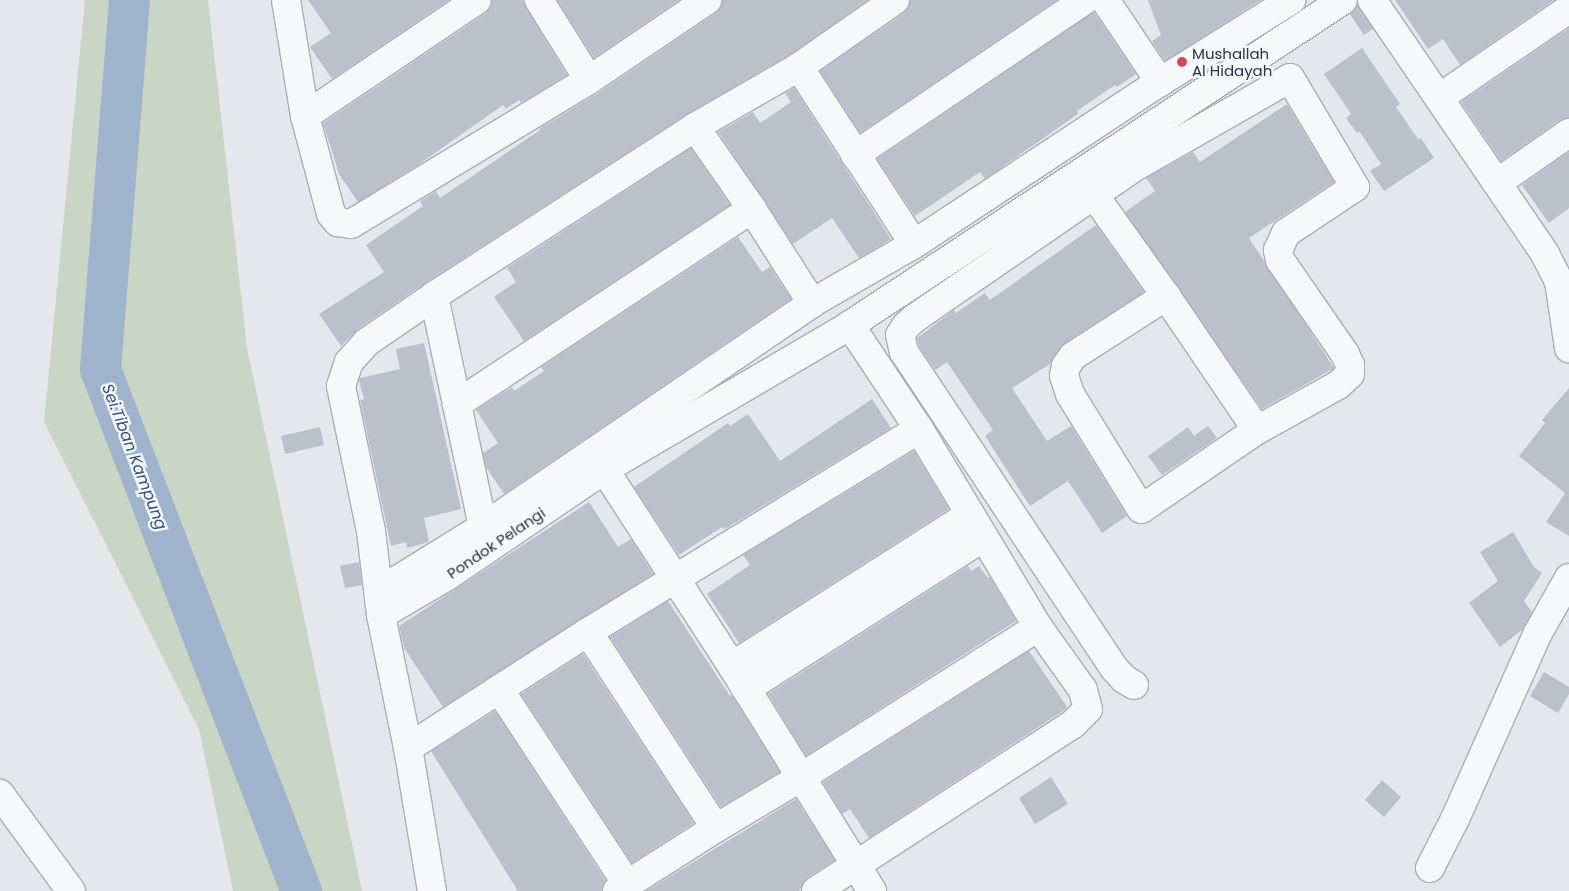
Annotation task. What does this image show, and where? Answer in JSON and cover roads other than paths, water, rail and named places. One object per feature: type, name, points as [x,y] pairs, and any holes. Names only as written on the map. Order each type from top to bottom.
[{"type":"street","points":[[286,0],[305,116],[331,214],[338,222],[352,224],[589,80],[707,0]]},
{"type":"street","points":[[305,116],[477,0]]},
{"type":"street","points":[[539,0],[589,80]]},
{"type":"street","points":[[432,891],[408,748],[380,603],[371,531],[341,386],[349,362],[362,347],[434,296],[695,127],[799,67],[895,0]]},
{"type":"street","points":[[855,155],[1085,0]]},
{"type":"street","points":[[1105,0],[1160,82]]},
{"type":"street","points":[[380,603],[483,526],[599,461],[816,301],[914,244],[1160,82],[1291,0]]},
{"type":"street","points":[[1134,685],[1124,679],[1114,668],[900,343],[900,335],[906,326],[916,318],[1094,195],[1131,156],[1343,0]]},
{"type":"street","points":[[1372,0],[1545,254],[1564,278],[1569,348]]},
{"type":"street","points":[[1439,98],[1569,9]]},
{"type":"street","points":[[799,67],[914,244]]},
{"type":"street","points":[[1131,156],[1290,78],[1355,187],[1286,233],[1278,250],[1280,260],[1345,354],[1350,365],[1350,374],[1338,385],[1257,430],[1141,509],[1070,394],[1064,376],[1066,366],[1073,356],[1166,296]]},
{"type":"street","points":[[695,127],[816,301],[846,327],[919,429],[1038,627],[1083,690],[1088,709],[1082,717],[816,891]]},
{"type":"street","points":[[1497,183],[1569,133]]},
{"type":"street","name":"Pondok Pelangi","points":[[380,603],[449,576],[599,461],[846,327],[1131,156]]},
{"type":"street","points":[[1094,195],[1166,296],[1257,430]]},
{"type":"street","points":[[457,404],[752,209]]},
{"type":"street","points":[[434,296],[483,526]]},
{"type":"street","points":[[408,748],[588,632],[919,429]]},
{"type":"street","points":[[599,461],[732,666],[872,891]]},
{"type":"street","points":[[732,666],[976,526]]},
{"type":"street","points":[[746,689],[976,526]]},
{"type":"street","points":[[1430,868],[1455,819],[1538,633],[1569,578]]},
{"type":"street","points":[[499,689],[622,888],[1038,627]]},
{"type":"street","points":[[588,632],[716,828]]},
{"type":"street","points":[[0,794],[72,891]]},
{"type":"waterway","name":"Sei.Tiban Kampung","points":[[129,0],[100,369],[301,891]]},
{"type":"place","name":"Mushallah Al Hidayah","points":[[1182,62]]}]
